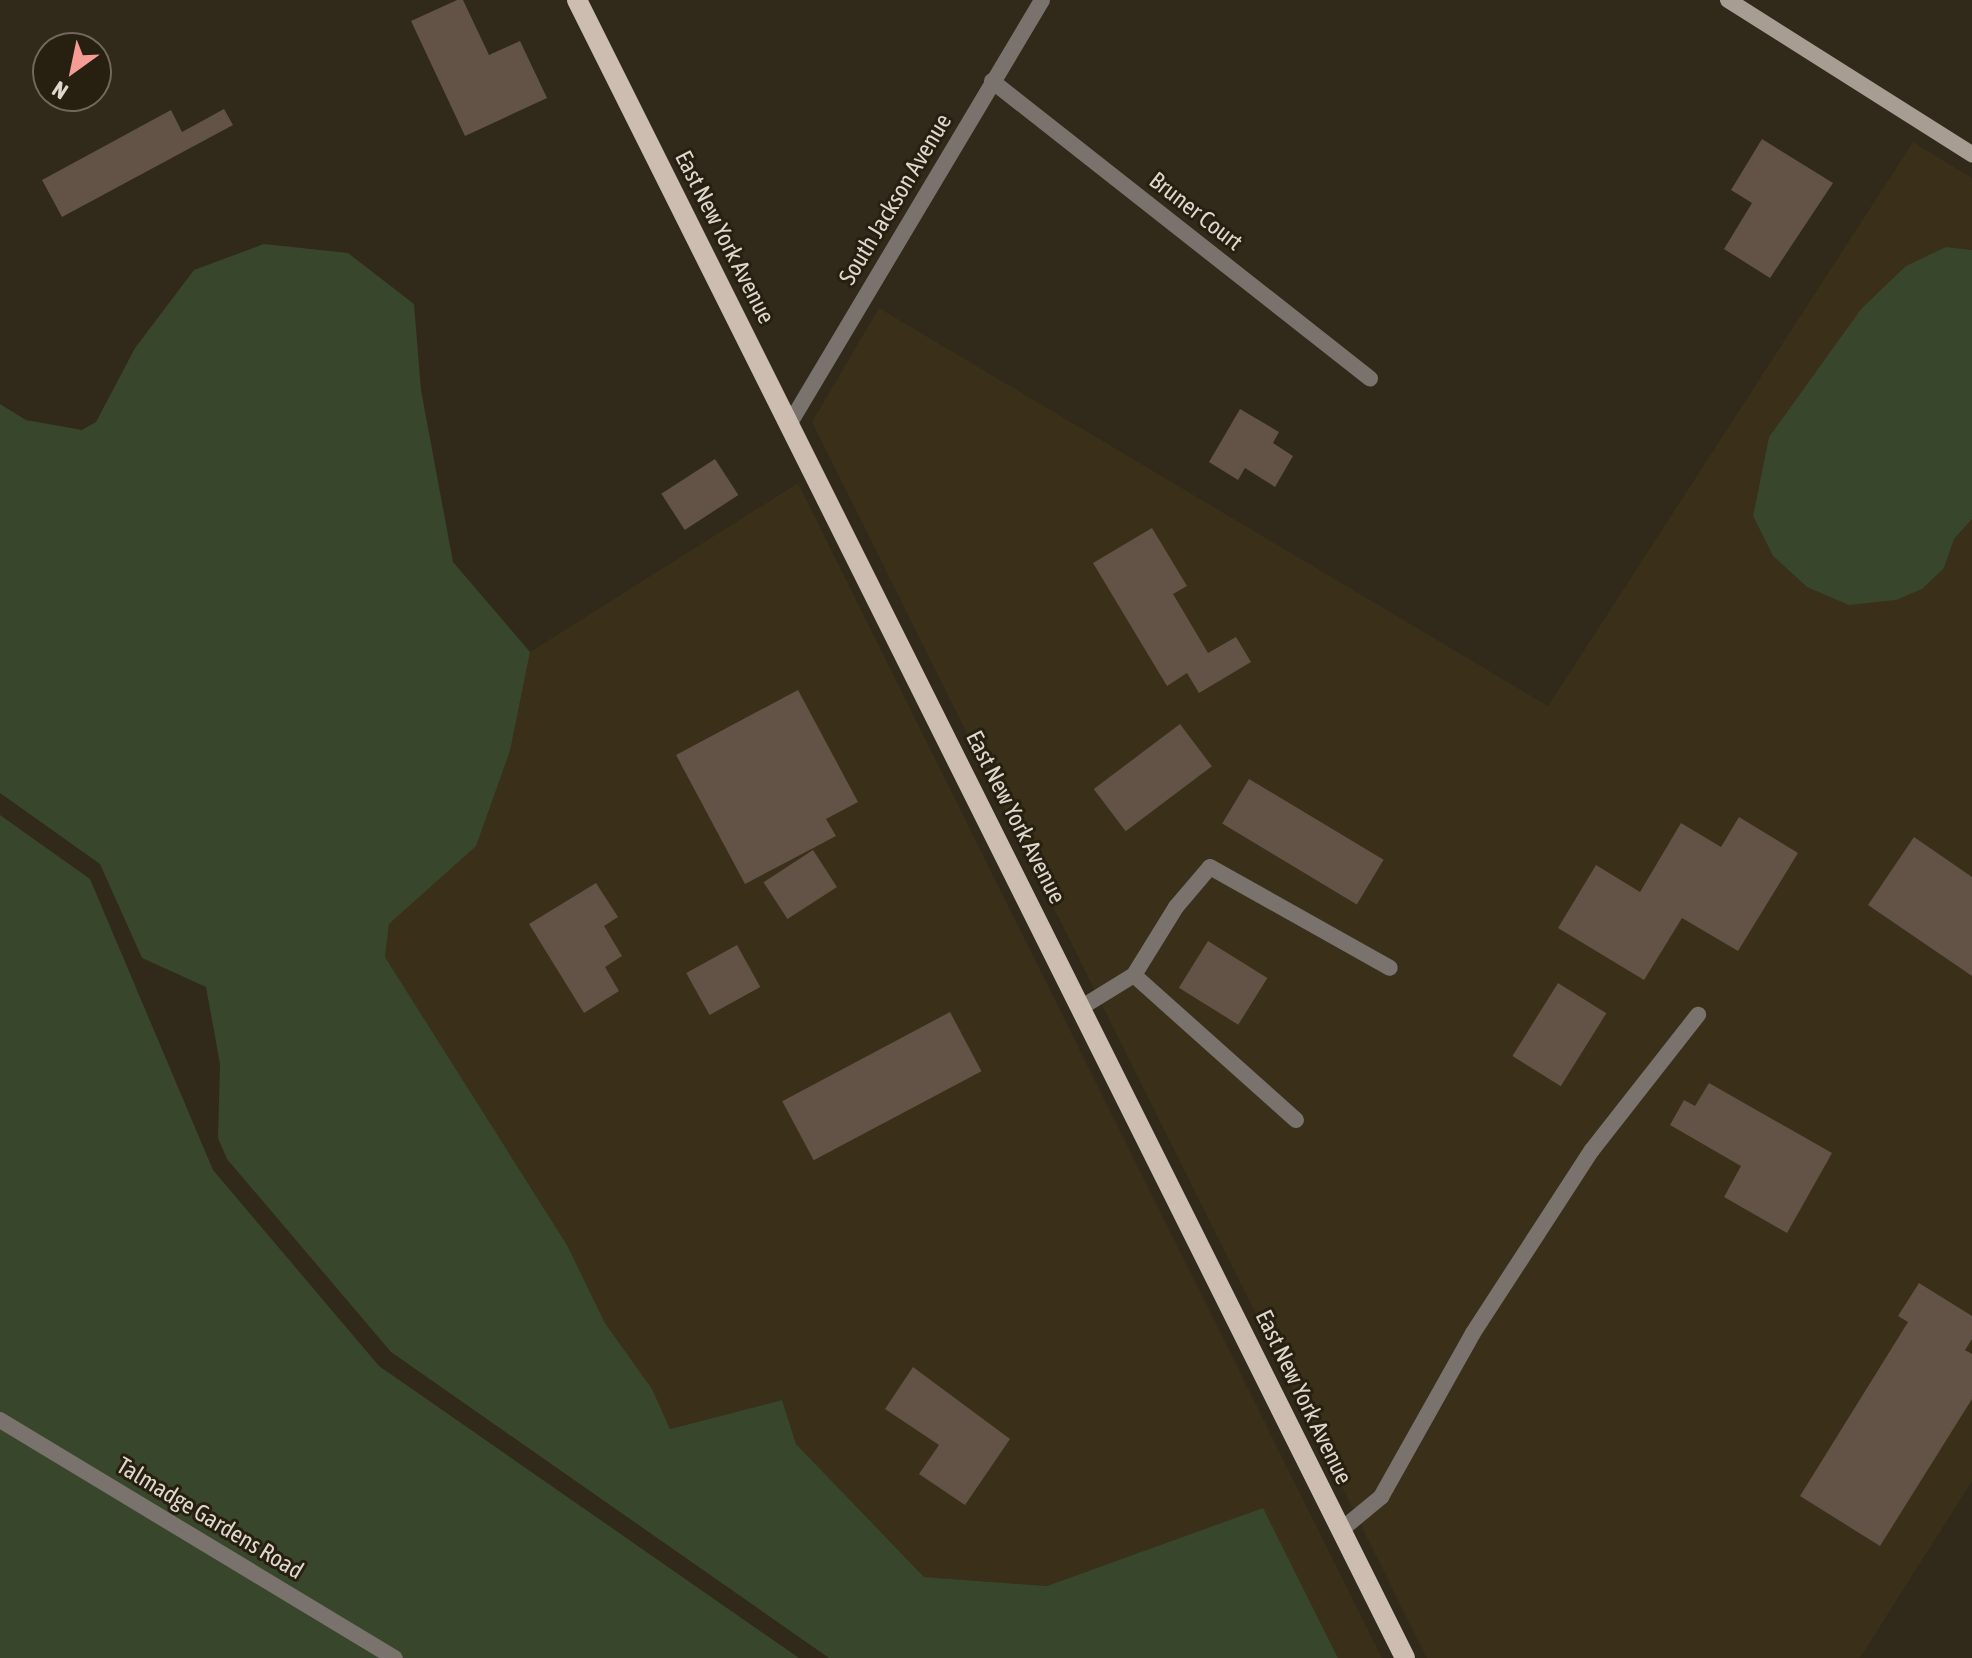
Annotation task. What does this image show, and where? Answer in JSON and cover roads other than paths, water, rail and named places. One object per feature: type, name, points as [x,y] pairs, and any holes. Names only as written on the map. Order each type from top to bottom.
[{"type":"main road","name":"East New York Avenue","points":[[577,0],[1405,1658]]},
{"type":"street","name":"South Jackson Avenue","points":[[790,423],[1042,0]]},
{"type":"street","points":[[1728,0],[1972,154]]},
{"type":"street","name":"Bruner Court","points":[[992,81],[1370,378]]},
{"type":"street","points":[[1082,1007],[1134,975],[1176,907],[1210,867],[1390,968]]},
{"type":"street","points":[[1134,975],[1296,1120]]},
{"type":"street","points":[[1341,1530],[1381,1497],[1473,1333],[1592,1150],[1698,1015]]},
{"type":"street","name":"Talmadge Gardens Road","points":[[0,1420],[395,1658]]}]
